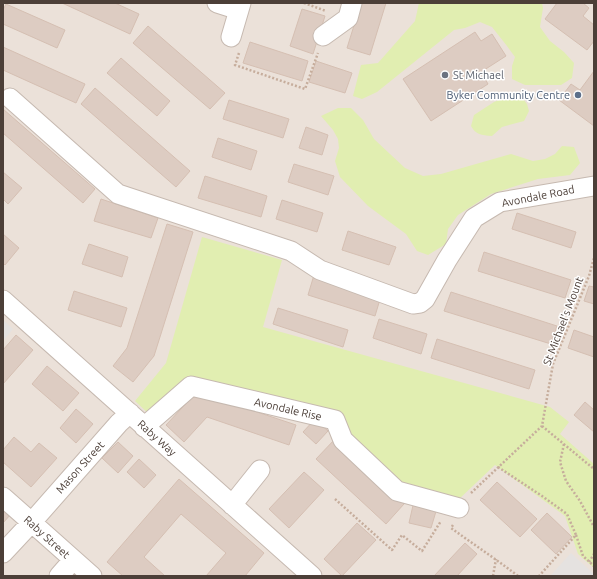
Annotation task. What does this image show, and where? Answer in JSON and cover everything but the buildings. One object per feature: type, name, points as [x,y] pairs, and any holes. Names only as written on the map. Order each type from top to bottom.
[{"type":"street","points":[[217,3],[240,6],[235,44]]},
{"type":"street","points":[[323,36],[348,18],[352,3]]},
{"type":"street","name":"Avondale Road","points":[[10,98],[118,194],[291,251],[320,270],[413,304],[420,303],[425,300],[447,260],[474,218],[500,202],[594,186]]},
{"type":"street","name":"Raby Way","points":[[4,302],[232,505],[301,573]]},
{"type":"street","name":"Avondale Rise","points":[[144,426],[191,386],[335,420],[342,440],[397,491],[459,508]]},
{"type":"street","name":"Mason Street","points":[[3,552],[31,523],[119,423],[130,414]]},
{"type":"street","points":[[232,505],[260,470]]},
{"type":"street","name":"Raby Street","points":[[3,497],[92,576]]},
{"type":"street","points":[[59,576],[73,560]]},
{"type":"path","points":[[235,44],[235,65],[305,89],[323,36]]},
{"type":"path","name":"St Michael's Mount","points":[[542,426],[553,364],[589,276],[594,258]]},
{"type":"path","points":[[451,528],[462,501],[542,426],[594,469]]},
{"type":"path","points":[[564,444],[560,462],[566,481],[580,501],[594,527]]},
{"type":"path","points":[[498,467],[567,514],[583,556],[594,566]]},
{"type":"path","points":[[335,499],[392,550],[402,535],[422,551],[441,520],[518,576]]},
{"type":"path","points":[[539,576],[576,535]]},
{"type":"path","points":[[589,562],[594,554]]},
{"type":"path","points":[[493,576],[496,559]]},
{"type":"shaded area","points":[[3,3],[594,3],[594,576],[3,576]]},
{"type":"shaded area","points":[[3,320],[13,329],[3,341]]},
{"type":"shaded area","points":[[571,553],[594,574],[594,576],[550,576]]},
{"type":"green space","points":[[419,3],[542,3],[543,8],[540,27],[550,41],[564,52],[574,63],[572,78],[561,85],[525,85],[512,79],[512,66],[515,57],[492,27],[480,22],[465,28],[454,30],[377,92],[362,99],[353,96],[361,65],[378,63],[415,21]]},
{"type":"green space","points":[[513,95],[521,96],[527,104],[529,111],[524,121],[502,127],[492,136],[482,135],[475,131],[471,126],[474,115],[494,102]]},
{"type":"green space","points":[[338,108],[351,108],[363,120],[374,139],[405,168],[423,176],[441,174],[511,154],[533,161],[545,159],[555,154],[562,146],[574,147],[580,163],[570,175],[538,179],[491,194],[458,215],[448,229],[446,244],[428,255],[417,251],[406,234],[368,206],[340,177],[335,161],[339,148],[338,139],[333,130],[321,116]]},
{"type":"green space","points":[[202,237],[282,260],[263,327],[550,407],[569,422],[560,434],[594,464],[594,568],[578,554],[565,516],[495,465],[458,500],[405,486],[351,439],[341,413],[191,376],[150,415],[135,401],[166,363]]},
{"type":"place","name":"St Michael","points":[[445,75]]},
{"type":"place","name":"Byker Community Centre","points":[[578,95]]}]
